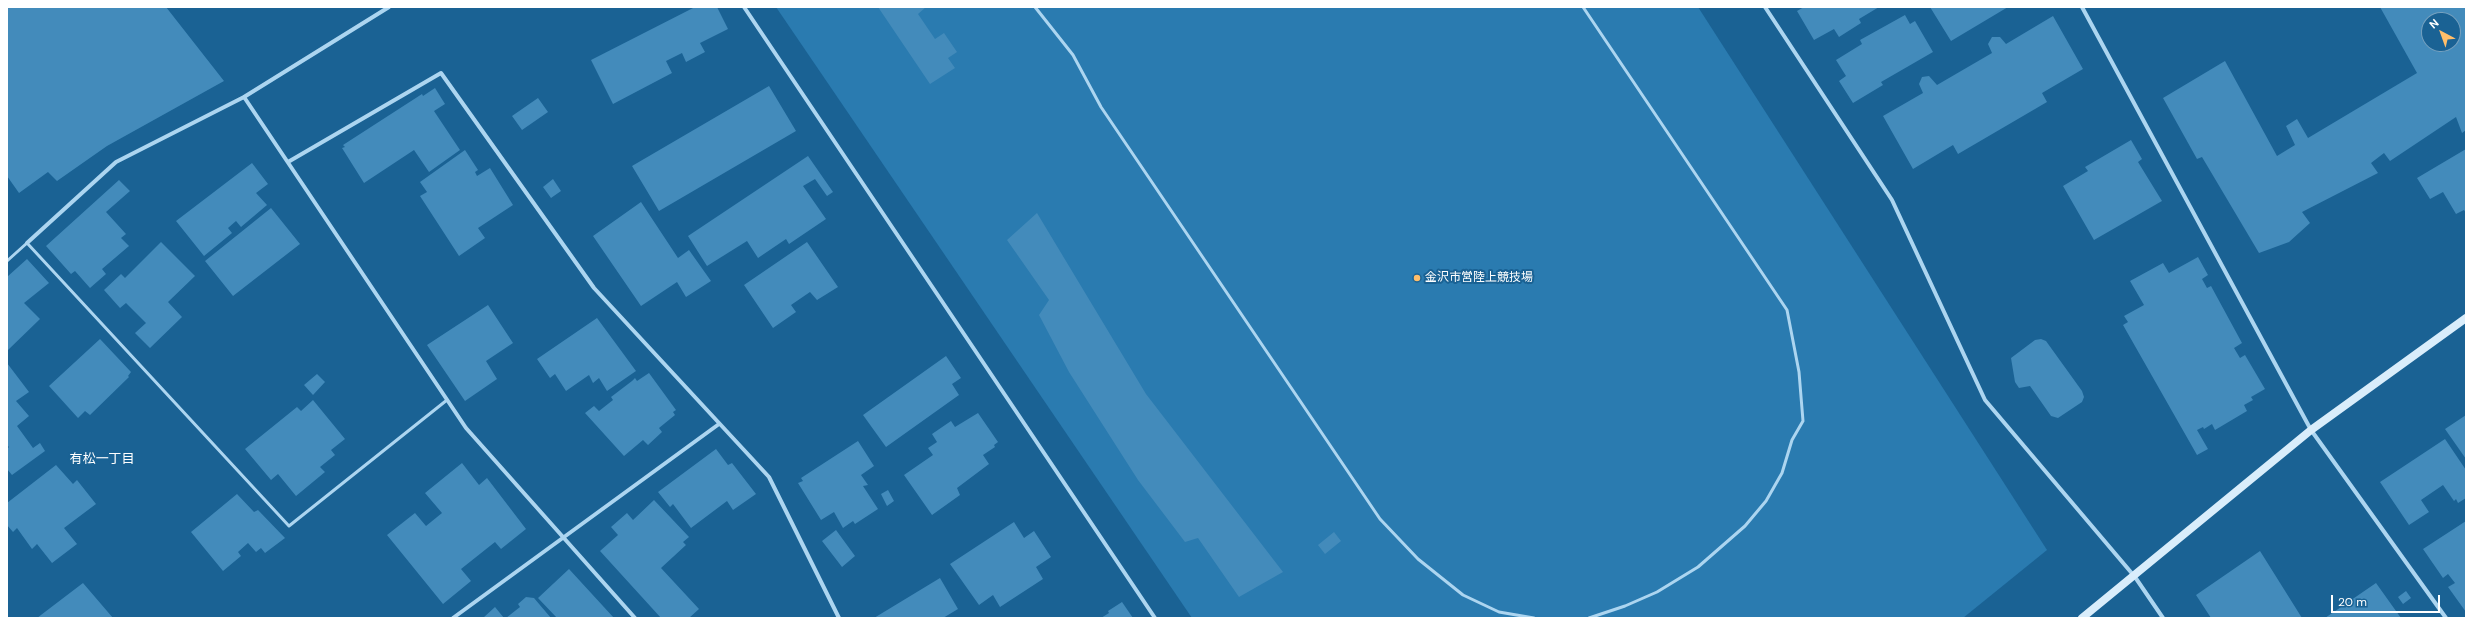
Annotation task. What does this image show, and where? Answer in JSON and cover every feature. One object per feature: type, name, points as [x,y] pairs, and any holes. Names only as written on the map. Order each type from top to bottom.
[{"type":"street","points":[[27,243],[116,162],[244,97],[389,7]]},
{"type":"street","points":[[744,7],[1155,618]]},
{"type":"street","points":[[1765,7],[1892,200],[1984,400],[2135,577],[2163,618]]},
{"type":"street","points":[[2082,7],[2311,430],[2446,618]]},
{"type":"street","points":[[288,162],[441,73],[594,288],[769,478],[839,618]]},
{"type":"street","points":[[244,97],[466,428],[564,536],[635,618]]},
{"type":"street","points":[[2082,618],[2135,577],[2311,430],[2466,318]]},
{"type":"street","points":[[452,618],[719,424]]},
{"type":"lane","points":[[1035,7],[1073,55],[1101,107],[1380,519],[1418,559],[1463,595],[1499,612],[1534,618]]},
{"type":"lane","points":[[1583,7],[1787,310],[1799,372],[1803,421],[1792,440],[1782,473],[1766,501],[1745,526],[1698,567],[1657,592],[1625,606],[1589,618]]},
{"type":"lane","points":[[7,261],[27,243],[289,526],[447,400]]},
{"type":"shaded area","name":"金沢市営陸上競技場","points":[[776,7],[1698,7],[2047,550],[1963,618],[1192,618]]},
{"type":"building","points":[[7,7],[166,7],[224,81],[107,146],[57,181],[48,172],[19,193],[7,176]]},
{"type":"building","points":[[695,7],[717,7],[728,29],[700,43],[705,52],[686,62],[682,53],[666,61],[672,73],[613,104],[591,60]]},
{"type":"building","points":[[878,7],[926,7],[918,14],[935,39],[944,33],[957,52],[948,58],[955,68],[930,84]]},
{"type":"building","points":[[1804,7],[1879,7],[1859,19],[1861,23],[1839,37],[1834,29],[1814,40],[1797,11]]},
{"type":"building","points":[[1930,7],[2008,7],[1951,41]]},
{"type":"building","points":[[2380,7],[2466,7],[2466,130],[2462,133],[2456,117],[2390,161],[2384,153],[2371,163],[2378,173],[2302,212],[2310,223],[2289,242],[2259,253],[2202,157],[2197,159],[2163,98],[2225,61],[2277,156],[2295,145],[2286,126],[2297,119],[2308,138],[2417,73]]},
{"type":"building","points":[[1905,15],[1910,24],[1915,21],[1933,52],[1881,82],[1883,85],[1853,103],[1839,81],[1846,76],[1836,60],[1862,44],[1860,40]]},
{"type":"building","points":[[2053,16],[2083,69],[2042,93],[2047,102],[1958,154],[1953,145],[1913,169],[1883,116],[1923,93],[1919,84],[1922,77],[1929,76],[1937,85],[1992,53],[1988,44],[1992,37],[2000,37],[2006,44]]},
{"type":"building","points":[[769,86],[796,131],[659,211],[632,166]]},
{"type":"building","points":[[435,88],[445,104],[434,111],[460,150],[429,172],[414,150],[364,183],[342,148],[345,147],[343,145],[422,94],[423,96]]},
{"type":"building","points":[[538,98],[548,112],[522,130],[512,116]]},
{"type":"building","points":[[2131,140],[2142,159],[2138,162],[2162,201],[2094,240],[2063,186],[2088,171],[2085,167]]},
{"type":"building","points":[[2466,149],[2466,213],[2464,210],[2456,214],[2443,192],[2430,199],[2417,178]]},
{"type":"building","points":[[465,150],[478,170],[475,172],[477,176],[490,168],[513,205],[478,228],[485,238],[459,256],[420,196],[427,192],[420,182]]},
{"type":"building","points":[[808,156],[833,192],[827,196],[815,179],[803,186],[826,219],[789,244],[786,239],[758,258],[747,241],[707,266],[688,236]]},
{"type":"building","points":[[252,163],[268,184],[256,193],[267,205],[241,227],[236,221],[228,228],[232,233],[204,256],[176,221]]},
{"type":"building","points":[[553,179],[561,191],[551,198],[543,187]]},
{"type":"building","points":[[119,180],[130,191],[106,212],[126,234],[121,238],[129,246],[102,269],[106,274],[90,288],[75,271],[71,274],[46,246]]},
{"type":"building","points":[[641,202],[678,258],[689,250],[711,281],[686,297],[677,282],[641,306],[593,236]]},
{"type":"building","points":[[271,208],[300,244],[233,296],[205,261]]},
{"type":"building","points":[[1037,213],[1146,394],[1283,572],[1239,597],[1198,538],[1185,542],[1138,480],[1069,372],[1039,315],[1049,300],[1007,240]]},
{"type":"building","points":[[161,242],[195,276],[168,302],[182,317],[150,348],[135,333],[146,323],[126,303],[120,308],[104,290],[121,274],[125,278]]},
{"type":"building","points":[[807,242],[838,287],[817,300],[810,292],[791,305],[796,312],[773,328],[744,285]]},
{"type":"building","points":[[2198,257],[2208,275],[2202,279],[2207,288],[2211,286],[2242,343],[2234,348],[2240,358],[2245,355],[2265,389],[2251,397],[2253,400],[2244,405],[2247,411],[2215,430],[2212,424],[2204,429],[2203,427],[2197,430],[2208,449],[2197,455],[2123,325],[2128,322],[2124,316],[2144,305],[2130,281],[2163,263],[2169,273]]},
{"type":"building","points":[[27,259],[49,283],[24,303],[40,319],[7,351],[7,277]]},
{"type":"building","points":[[488,305],[513,343],[486,361],[497,379],[465,401],[427,345]]},
{"type":"building","points":[[597,318],[636,371],[607,391],[599,378],[593,383],[589,375],[566,391],[555,374],[550,378],[537,359]]},
{"type":"building","points":[[100,339],[131,372],[128,376],[129,377],[90,415],[85,411],[78,418],[49,386]]},
{"type":"building","points":[[2041,339],[2046,341],[2082,391],[2084,397],[2082,402],[2058,418],[2051,416],[2030,386],[2019,388],[2015,382],[2011,358],[2035,340]]},
{"type":"building","points":[[946,356],[961,378],[952,384],[959,395],[886,447],[863,415]]},
{"type":"building","points":[[7,363],[29,392],[16,401],[29,416],[17,426],[33,448],[40,443],[45,451],[12,475],[7,469],[7,449],[9,447],[7,445]]},
{"type":"building","points":[[649,373],[676,410],[673,412],[675,415],[659,428],[662,432],[648,445],[643,440],[624,456],[585,413],[594,406],[599,411],[613,400],[611,397],[635,378],[637,381]]},
{"type":"building","points":[[317,374],[325,382],[313,395],[304,385]]},
{"type":"building","points":[[313,400],[345,439],[331,450],[335,455],[320,467],[325,472],[296,496],[278,474],[271,480],[245,449],[297,407],[301,411]]},
{"type":"building","points":[[978,413],[998,442],[994,445],[995,447],[983,455],[989,464],[957,488],[960,495],[932,515],[904,475],[933,455],[928,448],[937,442],[932,434],[951,421],[955,427]]},
{"type":"building","points":[[2466,415],[2466,459],[2445,429]]},
{"type":"building","points":[[2445,439],[2466,470],[2466,498],[2458,503],[2456,499],[2454,501],[2443,485],[2421,500],[2429,512],[2409,525],[2380,482]]},
{"type":"building","points":[[858,441],[874,466],[861,475],[868,485],[863,486],[878,509],[855,524],[853,521],[843,528],[834,512],[821,520],[798,483],[803,481],[801,478]]},
{"type":"building","points":[[716,449],[728,465],[732,463],[756,494],[733,510],[727,501],[691,528],[673,504],[670,507],[658,492]]},
{"type":"building","points":[[462,463],[479,485],[487,478],[526,529],[501,549],[495,542],[461,569],[471,581],[443,604],[387,535],[415,513],[426,526],[442,513],[425,493]]},
{"type":"building","points":[[56,465],[73,484],[77,480],[96,504],[64,528],[77,544],[52,563],[37,544],[32,549],[17,528],[13,532],[7,525],[7,503]]},
{"type":"building","points":[[888,490],[894,501],[887,506],[881,494]]},
{"type":"building","points":[[237,494],[254,512],[258,510],[285,538],[265,553],[261,548],[256,552],[248,543],[238,552],[241,556],[223,571],[191,532]]},
{"type":"building","points":[[654,500],[689,537],[683,542],[686,545],[661,568],[699,609],[689,618],[661,618],[600,551],[618,535],[611,527],[627,513],[633,520]]},
{"type":"building","points":[[2466,521],[2466,612],[2448,587],[2455,583],[2448,574],[2443,578],[2423,549]]},
{"type":"building","points":[[1014,522],[1024,538],[1034,531],[1051,557],[1036,567],[1043,579],[1000,607],[993,595],[979,605],[950,564]]},
{"type":"building","points":[[836,530],[855,556],[842,567],[822,541]]},
{"type":"building","points":[[1334,532],[1341,541],[1325,554],[1318,545]]},
{"type":"building","points":[[2260,551],[2302,618],[2211,618],[2196,595]]},
{"type":"building","points":[[569,569],[614,618],[557,618],[538,598]]},
{"type":"building","points":[[940,578],[958,609],[943,618],[874,618]]},
{"type":"building","points":[[83,583],[113,618],[37,618]]},
{"type":"building","points":[[2376,583],[2401,618],[2325,618]]},
{"type":"building","points":[[2406,591],[2411,598],[2403,604],[2398,597]]},
{"type":"building","points":[[526,597],[534,598],[551,618],[506,618],[520,607],[518,604]]},
{"type":"building","points":[[1122,602],[1133,618],[1101,618],[1109,613],[1108,611]]},
{"type":"building","points":[[495,607],[504,618],[483,618]]},
{"type":"place","name":"金沢市営陸上競技場","points":[[1417,278]]},
{"type":"district","name":"有松一丁目","points":[[102,460]]}]
